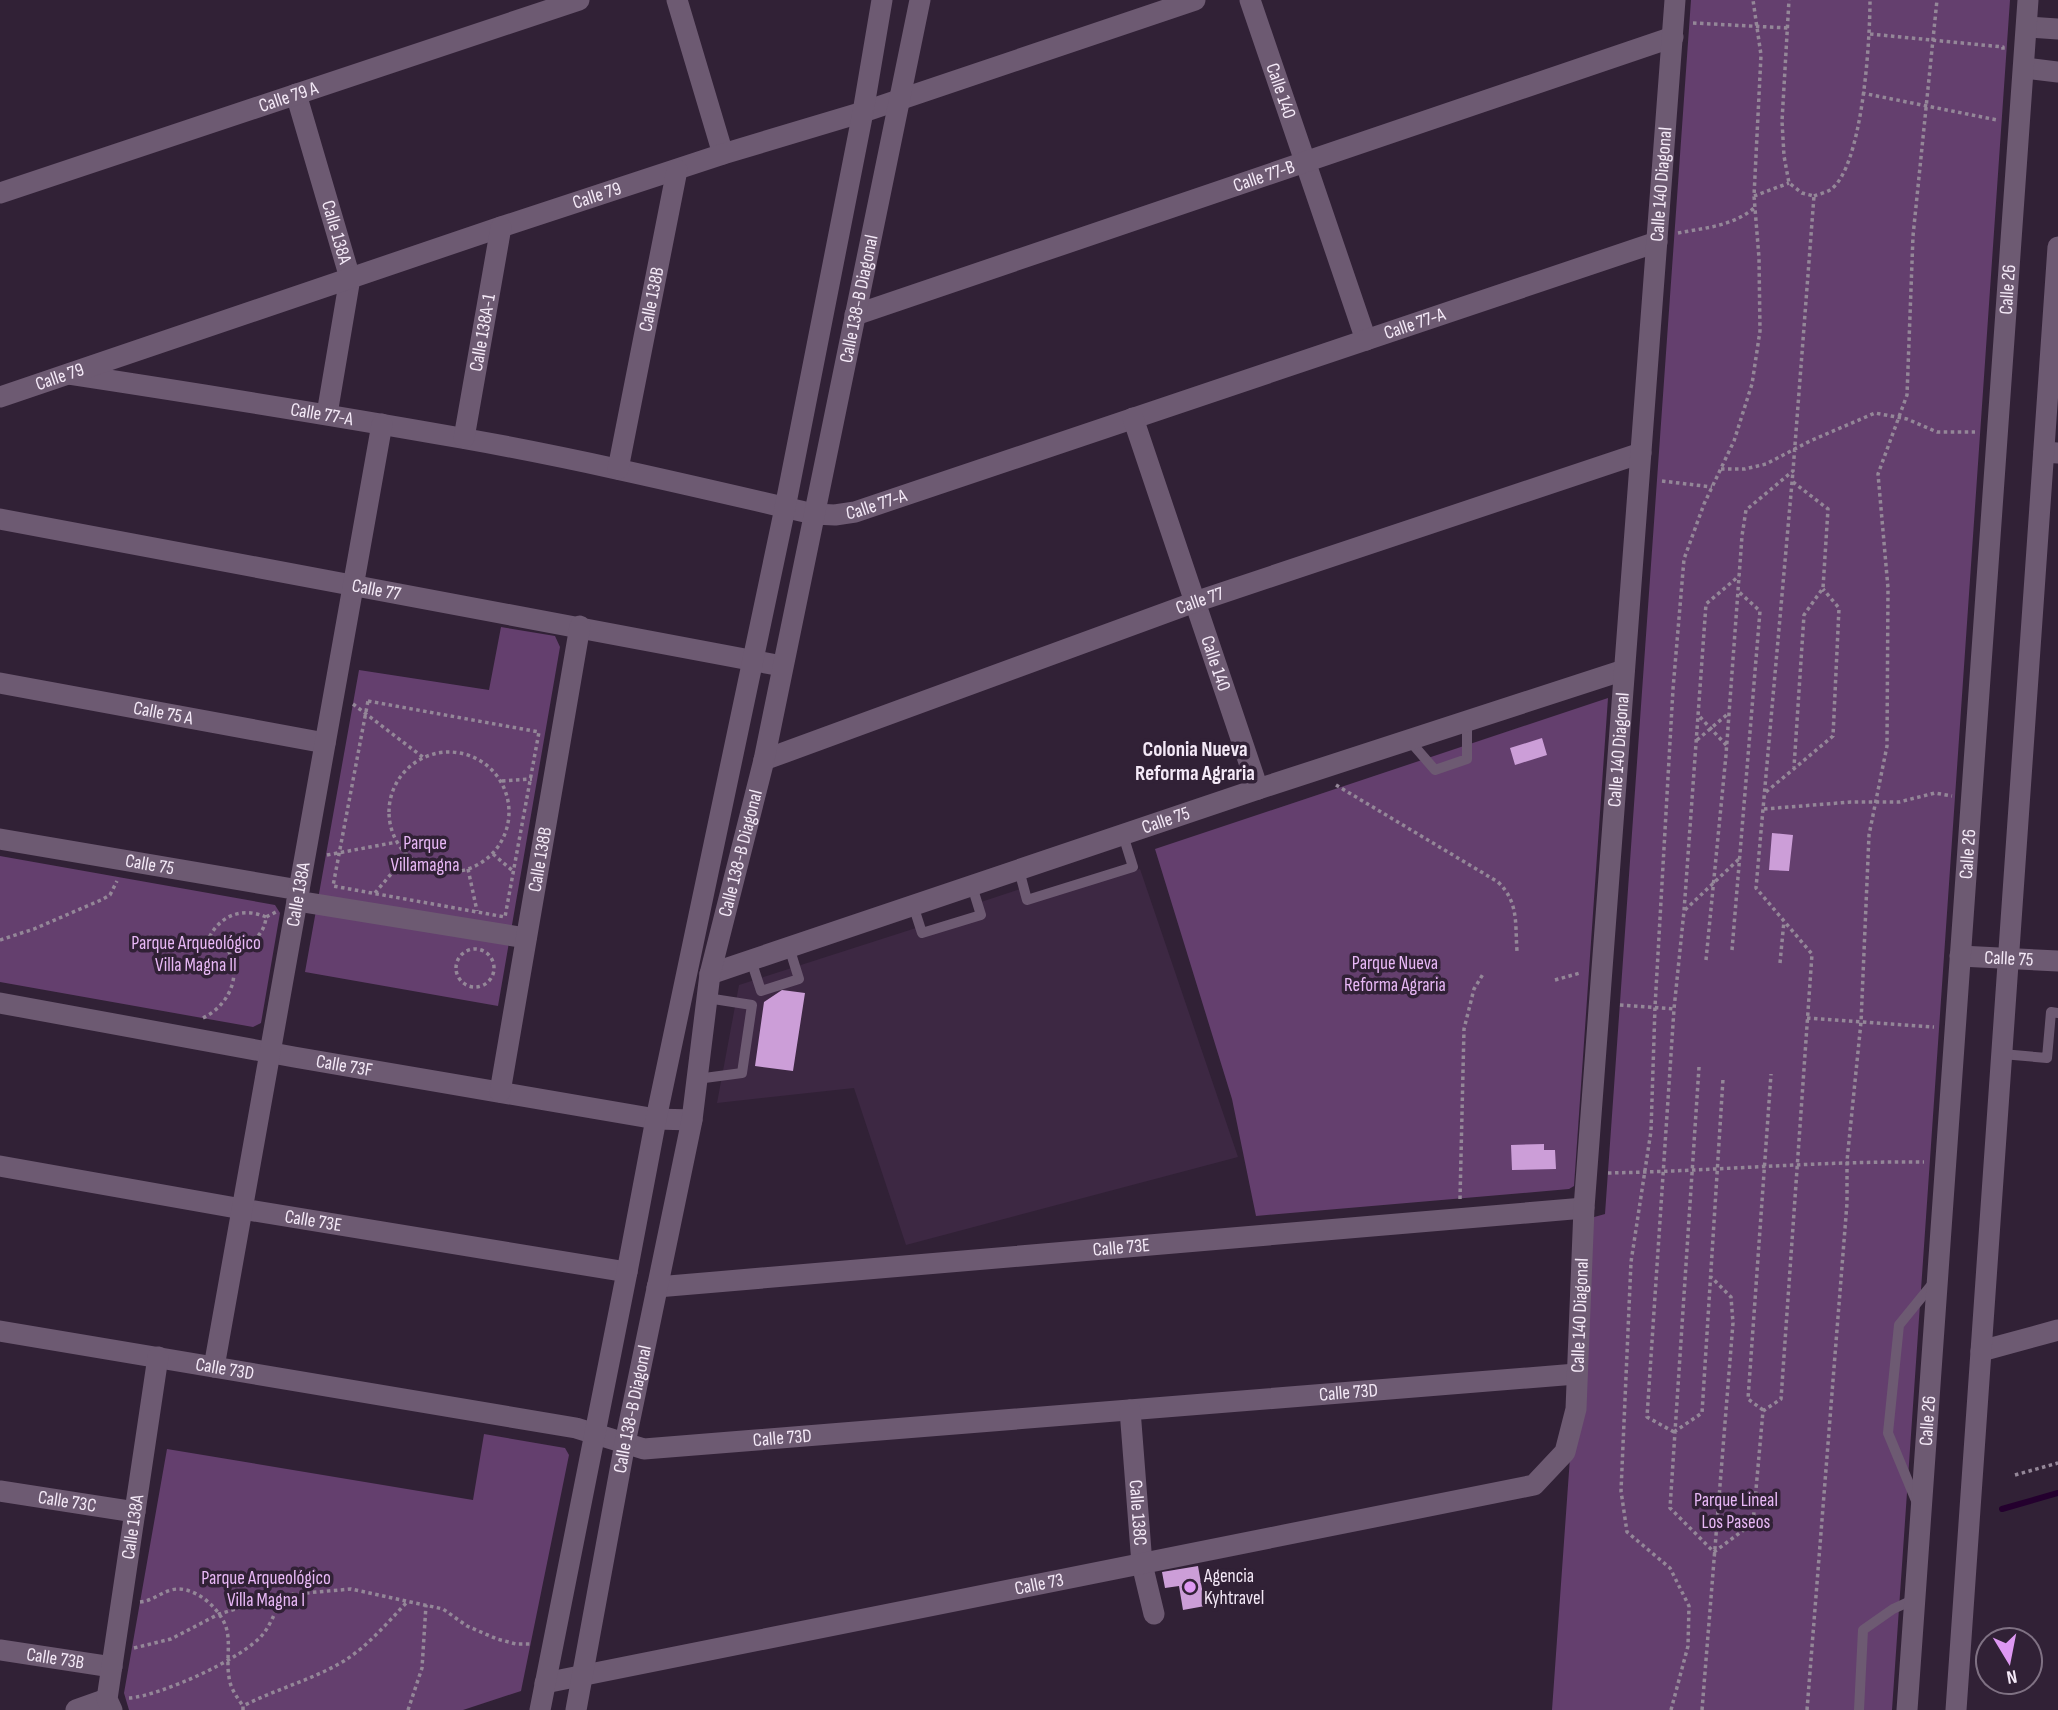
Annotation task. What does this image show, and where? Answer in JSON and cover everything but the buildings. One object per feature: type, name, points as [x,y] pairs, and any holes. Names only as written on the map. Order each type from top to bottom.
[{"type":"street","name":"Calle 79 A","points":[[0,193],[579,0]]},
{"type":"street","points":[[677,0],[723,154]]},
{"type":"street","name":"Calle 138-B Diagonal","points":[[540,1710],[656,1119],[785,508],[883,0]]},
{"type":"street","name":"Calle 138-B Diagonal","points":[[576,1710],[625,1443],[692,1120],[710,974],[764,760],[920,0]]},
{"type":"street","name":"Calle 79","points":[[0,397],[501,227],[723,154],[863,112],[1195,0]]},
{"type":"street","name":"Calle 140","points":[[1250,0],[1366,340]]},
{"type":"street","name":"Calle 140 Diagonal","points":[[1534,1485],[1565,1452],[1576,1409],[1584,1208],[1675,0]]},
{"type":"street","points":[[2027,8],[2058,29]]},
{"type":"street","name":"Calle 26","points":[[1907,1710],[2027,8]]},
{"type":"street","name":"Calle 77-B","points":[[855,315],[1673,37]]},
{"type":"street","points":[[2024,68],[2058,72]]},
{"type":"street","name":"Calle 138A","points":[[296,94],[350,278],[327,414]]},
{"type":"street","name":"Calle 138B","points":[[618,469],[677,170]]},
{"type":"street","name":"Calle 138A-1","points":[[464,438],[501,227]]},
{"type":"street","name":"Calle 77-A","points":[[69,374],[464,438],[618,469],[785,508],[835,515],[855,512],[1657,242]]},
{"type":"street","points":[[1956,1710],[2008,958],[2051,453],[2058,247]]},
{"type":"street","name":"Calle 140","points":[[1133,418],[1258,789]]},
{"type":"street","name":"Calle 138A","points":[[214,1367],[270,1052],[292,900],[325,743],[382,424]]},
{"type":"street","name":"Calle 77","points":[[764,760],[1195,602],[1641,453]]},
{"type":"street","name":"Calle 77","points":[[0,519],[782,666]]},
{"type":"street","name":"Calle 138B","points":[[500,1092],[580,626]]},
{"type":"street","name":"Calle 75","points":[[710,974],[1258,789],[1624,670]]},
{"type":"street","name":"Calle 75 A","points":[[0,683],[325,743]]},
{"type":"street","name":"Calle 75","points":[[0,839],[292,900],[526,939]]},
{"type":"street","name":"Calle 75","points":[[1961,956],[2058,961]]},
{"type":"street","name":"Calle 73F","points":[[0,1003],[656,1119],[692,1120]]},
{"type":"street","name":"Calle 73E","points":[[0,1166],[627,1272]]},
{"type":"street","name":"Calle 73E","points":[[657,1287],[1584,1208]]},
{"type":"street","points":[[1981,1351],[2058,1330]]},
{"type":"street","name":"Calle 73D","points":[[0,1331],[576,1428],[644,1449],[1576,1374]]},
{"type":"street","name":"Calle 138A","points":[[113,1703],[135,1512],[158,1357]]},
{"type":"street","name":"Calle 138C","points":[[1130,1410],[1142,1564],[1154,1614]]},
{"type":"street","name":"Calle 73","points":[[545,1683],[1534,1485]]},
{"type":"street","name":"Calle 73C","points":[[0,1491],[135,1512]]},
{"type":"street","name":"Calle 73B","points":[[0,1650],[119,1658]]},
{"type":"street","points":[[76,1710],[113,1703]]},
{"type":"lane","points":[[1409,740],[1435,770],[1467,758],[1467,721]]},
{"type":"lane","points":[[1018,870],[1027,900],[1133,867],[1124,835]]},
{"type":"lane","points":[[913,905],[922,933],[981,915],[972,886]]},
{"type":"lane","points":[[751,960],[761,991],[799,979],[789,947]]},
{"type":"lane","points":[[697,1079],[742,1073],[752,1005],[707,998]]},
{"type":"lane","points":[[2002,1054],[2047,1058],[2051,1012],[2058,1013]]},
{"type":"lane","points":[[1921,1513],[1888,1433],[1899,1325],[1938,1277]]},
{"type":"lane","points":[[1859,1710],[1863,1630],[1893,1609],[1915,1599]]},
{"type":"path","points":[[1671,1710],[1688,1646],[1689,1606],[1670,1568],[1627,1532],[1622,1491],[1631,1262],[1651,1131],[1673,689],[1684,559],[1712,487],[1734,441],[1752,384],[1760,331],[1759,258],[1754,196],[1761,55],[1753,0]]},
{"type":"path","points":[[1789,0],[1782,121],[1784,156],[1790,183],[1802,193],[1814,197],[1830,190],[1847,164],[1861,112],[1870,34],[1870,0]]},
{"type":"path","points":[[1807,1710],[1847,1203],[1847,1161],[1861,1022],[1869,835],[1887,746],[1888,588],[1878,474],[1907,395],[1913,236],[1937,0]]},
{"type":"path","points":[[1693,23],[1788,28]]},
{"type":"path","points":[[1870,34],[2003,47],[2002,59]]},
{"type":"path","points":[[1862,93],[1997,120],[1998,108]]},
{"type":"path","points":[[1754,196],[1790,183]]},
{"type":"path","points":[[1763,1410],[1781,1399],[1812,954],[1756,888],[1794,471],[1814,197]]},
{"type":"path","points":[[1677,233],[1744,217],[1754,208]]},
{"type":"path","points":[[1721,469],[1745,469],[1766,464],[1875,413],[1899,417],[1937,432],[1976,432]]},
{"type":"path","points":[[1706,960],[1746,510],[1794,471]]},
{"type":"path","points":[[1662,481],[1712,487]]},
{"type":"path","points":[[1793,482],[1828,509],[1823,588],[1804,615],[1794,767]]},
{"type":"path","points":[[1674,1432],[1647,1417],[1674,1009],[1684,911],[1706,604],[1739,576]]},
{"type":"path","points":[[1765,794],[1833,737],[1839,608],[1823,588]]},
{"type":"path","points":[[1732,950],[1760,611],[1738,591]]},
{"type":"path","points":[[349,701],[424,758]]},
{"type":"path","points":[[368,701],[539,732],[531,779],[505,917],[334,886],[368,701]]},
{"type":"path","points":[[1697,740],[1729,713]]},
{"type":"path","points":[[1699,716],[1727,746]]},
{"type":"path","points":[[456,751],[474,756],[491,767],[502,781],[510,800],[510,820],[505,838],[493,855],[477,866],[459,872],[438,872],[418,864],[407,855],[392,833],[388,813],[391,793],[401,774],[416,761],[436,752],[456,751]]},
{"type":"path","points":[[502,781],[541,779]]},
{"type":"path","points":[[1336,785],[1498,882],[1509,893],[1514,906],[1517,951]]},
{"type":"path","points":[[1764,809],[1899,803],[1935,793],[1972,798]]},
{"type":"path","points":[[322,856],[397,842]]},
{"type":"path","points":[[1443,857],[1446,851]]},
{"type":"path","points":[[360,911],[407,855]]},
{"type":"path","points":[[493,855],[523,880]]},
{"type":"path","points":[[1684,911],[1740,858]]},
{"type":"path","points":[[0,940],[34,929],[101,900],[110,895],[117,884],[118,875]]},
{"type":"path","points":[[266,917],[292,900]]},
{"type":"path","points":[[243,913],[256,913],[266,917],[261,935],[239,948],[228,950],[212,946],[210,936],[217,923],[243,913]]},
{"type":"path","points":[[1780,963],[1784,921]]},
{"type":"path","points":[[475,949],[487,953],[493,963],[489,980],[478,986],[466,985],[461,981],[457,976],[456,963],[463,953],[475,949]]},
{"type":"path","points":[[199,1020],[219,1009],[230,993],[234,968],[228,950]]},
{"type":"path","points":[[1555,980],[1580,973]]},
{"type":"path","points":[[1460,1201],[1464,1029],[1474,989],[1483,974]]},
{"type":"path","points":[[1599,1003],[1674,1009]]},
{"type":"path","points":[[1807,1018],[1934,1027]]},
{"type":"path","points":[[1699,1067],[1670,1508],[1714,1552]]},
{"type":"path","points":[[1763,1410],[1748,1399],[1771,1074]]},
{"type":"path","points":[[1674,1432],[1702,1413],[1723,1079]]},
{"type":"path","points":[[1587,1173],[1717,1170],[1847,1161],[1924,1162]]},
{"type":"path","points":[[1702,1710],[1733,1323],[1731,1297],[1711,1277]]},
{"type":"path","points":[[1714,1552],[1753,1523],[1763,1410]]},
{"type":"path","points":[[2015,1475],[2058,1463]]},
{"type":"path","points":[[119,1658],[171,1639],[219,1614],[283,1595],[351,1589],[443,1609],[467,1626],[498,1639],[516,1644],[534,1644]]},
{"type":"path","points":[[135,1603],[151,1601],[171,1590],[185,1590],[198,1595],[219,1614],[226,1627],[229,1677],[243,1708],[345,1660],[372,1638],[408,1601]]},
{"type":"path","points":[[113,1703],[146,1697],[229,1660],[263,1635],[283,1595]]},
{"type":"path","points":[[408,1710],[422,1668],[426,1605]]},
{"type":"shaded area","points":[[1140,869],[1238,1157],[906,1245],[854,1088],[717,1103],[739,985],[916,928],[918,937],[985,917],[981,902],[1020,889],[1025,904]]},
{"type":"green space","name":"Parque Lineal Los Paseos","points":[[1691,0],[2010,0],[1892,1710],[1552,1710],[1587,1219],[1605,1214]]},
{"type":"green space","name":"Parque Villamagna","points":[[501,627],[555,636],[560,647],[498,1006],[305,972],[359,670],[489,690]]},
{"type":"green space","name":"Parque Nueva Reforma Agraria","points":[[1608,698],[1574,1186],[1569,1189],[1256,1216],[1232,1099],[1155,849]]},
{"type":"green space","name":"Parque Arqueológico Villa Magna II","points":[[0,856],[275,905],[280,913],[261,1023],[253,1027],[0,982]]},
{"type":"green space","name":"Parque Arqueológico Villa Magna I","points":[[484,1434],[565,1448],[569,1455],[521,1691],[463,1710],[129,1710],[124,1693],[167,1449],[473,1500]]},
{"type":"waterway","points":[[2002,1509],[2058,1493]]},
{"type":"place","name":"Agencia Kyhtravel","points":[[1190,1587]]},
{"type":"district","name":"Colonia Nueva Reforma Agraria","points":[[1195,761]]}]
